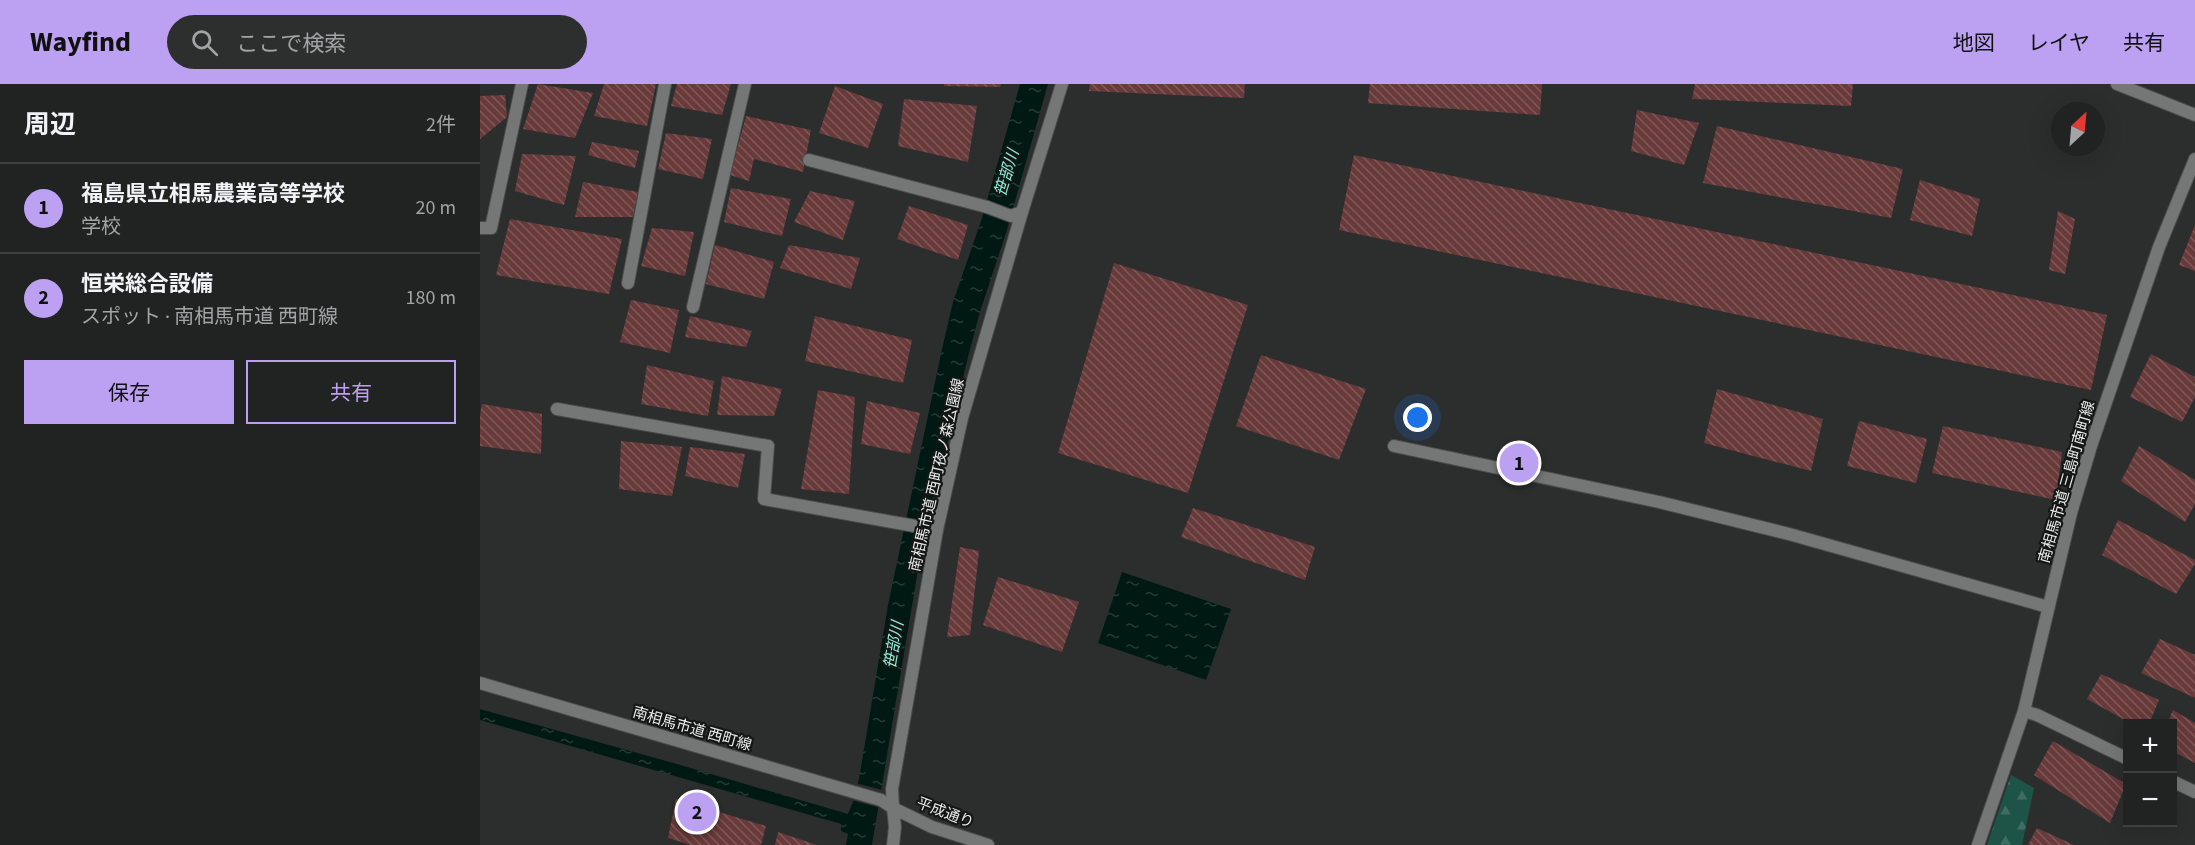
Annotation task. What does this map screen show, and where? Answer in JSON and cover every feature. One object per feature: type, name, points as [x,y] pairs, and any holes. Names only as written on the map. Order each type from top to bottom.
[{"type":"street","points":[[480,228],[491,228],[522,84]]},
{"type":"street","points":[[628,284],[665,84]]},
{"type":"street","points":[[693,307],[745,84]]},
{"type":"street","name":"南相馬市道 西町夜ノ森公園線","points":[[893,845],[896,827],[892,789],[934,530],[1016,214],[1062,84]]},
{"type":"street","points":[[2117,84],[2195,114]]},
{"type":"street","name":"南相馬市道 三島町南町線","points":[[1978,845],[2024,711],[2071,513],[2103,407],[2171,213],[2195,159]]},
{"type":"street","points":[[809,160],[1016,214]]},
{"type":"street","points":[[557,410],[768,446],[764,499],[934,530]]},
{"type":"street","points":[[1394,446],[1692,510],[1918,569],[2048,607]]},
{"type":"street","name":"南相馬市道 西町線","points":[[480,683],[881,800],[893,808]]},
{"type":"street","points":[[2024,711],[2037,715],[2123,757]]},
{"type":"street","points":[[2177,783],[2195,792]]},
{"type":"street","name":"平成通り","points":[[893,808],[932,827],[988,845]]},
{"type":"green space","points":[[2011,775],[2034,788],[2022,845],[1987,845]]},
{"type":"water","name":"笹部川","points":[[1020,84],[1048,84],[1006,233],[980,312],[921,552],[872,845],[846,845],[848,834],[841,831],[841,824],[480,720],[480,709],[848,814],[859,779],[888,605],[953,302],[982,218]]},
{"type":"water","points":[[1122,572],[1231,609],[1206,680],[1098,643]]},
{"type":"pier","points":[[855,783],[883,790],[881,808],[851,800]]},
{"type":"building","points":[[538,84],[593,93],[575,138],[523,129]]},
{"type":"building","points":[[604,84],[656,84],[647,126],[594,116]]},
{"type":"building","points":[[677,84],[731,84],[722,115],[671,106]]},
{"type":"building","points":[[944,84],[1001,84],[1000,87],[944,86]]},
{"type":"building","points":[[1090,84],[1245,84],[1244,98],[1089,91]]},
{"type":"building","points":[[1370,84],[1542,84],[1540,115],[1368,103]]},
{"type":"building","points":[[1695,84],[1853,84],[1851,106],[1692,99]]},
{"type":"building","points":[[835,86],[883,104],[868,148],[819,133]]},
{"type":"building","points":[[505,95],[507,117],[480,139],[480,96]]},
{"type":"building","points":[[904,99],[977,106],[968,162],[898,146]]},
{"type":"building","points":[[1637,110],[1699,123],[1684,165],[1631,151]]},
{"type":"building","points":[[746,116],[811,130],[803,172],[754,159],[749,181],[730,175]]},
{"type":"building","points":[[1717,126],[1903,169],[1891,218],[1703,183]]},
{"type":"building","points":[[666,133],[712,139],[703,179],[658,169]]},
{"type":"building","points":[[592,142],[639,151],[635,168],[588,155]]},
{"type":"building","points":[[522,154],[576,156],[564,205],[515,191]]},
{"type":"building","points":[[1354,155],[2107,315],[2091,390],[1339,230]]},
{"type":"building","points":[[1920,180],[1980,199],[1972,236],[1910,220]]},
{"type":"building","points":[[583,182],[638,192],[633,217],[575,217]]},
{"type":"building","points":[[731,188],[791,199],[782,236],[724,222]]},
{"type":"building","points":[[810,191],[855,201],[843,240],[794,222]]},
{"type":"building","points":[[909,206],[968,225],[958,260],[897,239]]},
{"type":"building","points":[[2058,211],[2075,219],[2065,274],[2049,270]]},
{"type":"building","points":[[510,219],[622,239],[609,294],[496,275]]},
{"type":"building","points":[[2195,225],[2195,271],[2179,265]]},
{"type":"building","points":[[652,228],[694,232],[685,276],[641,266]]},
{"type":"building","points":[[715,245],[774,262],[764,299],[706,284]]},
{"type":"building","points":[[789,245],[860,258],[851,289],[780,268]]},
{"type":"building","points":[[1114,263],[1248,305],[1188,493],[1058,453]]},
{"type":"building","points":[[631,300],[679,310],[670,353],[620,342]]},
{"type":"building","points":[[690,316],[752,331],[746,347],[685,337]]},
{"type":"building","points":[[815,316],[912,340],[903,383],[805,361]]},
{"type":"building","points":[[2151,354],[2195,377],[2195,397],[2182,422],[2130,397]]},
{"type":"building","points":[[1261,355],[1366,389],[1339,460],[1236,426]]},
{"type":"building","points":[[647,365],[714,381],[708,416],[641,404]]},
{"type":"building","points":[[722,376],[782,389],[774,416],[717,415]]},
{"type":"building","points":[[1717,389],[1823,419],[1811,471],[1704,443]]},
{"type":"building","points":[[818,390],[855,397],[849,494],[801,489]]},
{"type":"building","points":[[867,401],[920,413],[910,454],[861,444]]},
{"type":"building","points":[[482,404],[542,414],[541,454],[480,446]]},
{"type":"building","points":[[1859,421],[1927,439],[1916,483],[1847,466]]},
{"type":"building","points":[[1943,426],[2062,452],[2056,500],[1932,473]]},
{"type":"building","points":[[621,441],[682,447],[672,496],[619,489]]},
{"type":"building","points":[[2139,446],[2195,480],[2195,504],[2185,522],[2121,481]]},
{"type":"building","points":[[690,447],[745,454],[738,488],[685,476]]},
{"type":"building","points":[[1193,508],[1315,547],[1305,580],[1181,537]]},
{"type":"building","points":[[2118,520],[2195,560],[2195,564],[2176,594],[2102,555]]},
{"type":"building","points":[[960,547],[979,551],[970,635],[947,637]]},
{"type":"building","points":[[998,577],[1079,602],[1062,652],[983,625]]},
{"type":"building","points":[[2160,639],[2195,655],[2195,698],[2141,673]]},
{"type":"building","points":[[2101,674],[2159,700],[2151,719],[2123,719],[2087,699]]},
{"type":"building","points":[[2173,710],[2195,723],[2195,763],[2177,754],[2177,719],[2169,719]]},
{"type":"building","points":[[2053,741],[2123,782],[2123,791],[2110,823],[2034,775]]},
{"type":"building","points":[[676,799],[766,826],[761,845],[691,845],[668,838]]},
{"type":"building","points":[[2037,828],[2074,845],[2028,845]]},
{"type":"building","points":[[778,832],[817,845],[775,845]]},
{"type":"place","name":"福島県立相馬農業高等学校","points":[[1519,463]]},
{"type":"place","name":"恒栄総合設備","points":[[697,812]]}]
